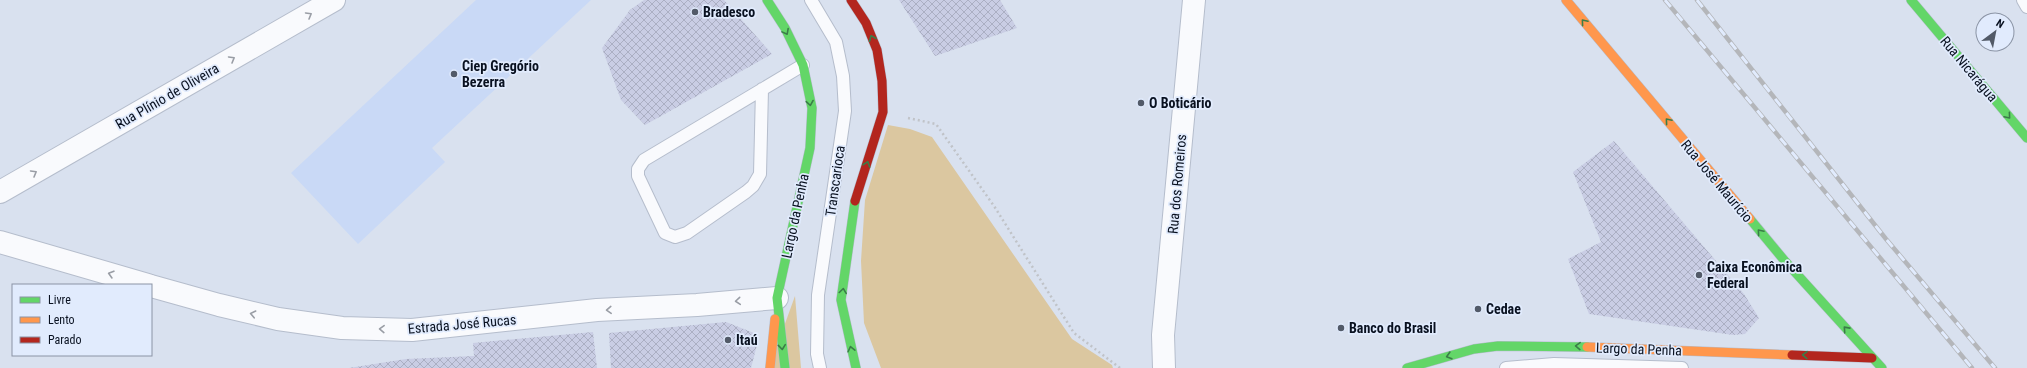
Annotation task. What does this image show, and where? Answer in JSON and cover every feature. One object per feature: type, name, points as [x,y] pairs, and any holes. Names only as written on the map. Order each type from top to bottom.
[{"type":"main road","name":"Largo da Penha","points":[[767,0],[785,28],[803,65],[812,108],[810,148],[777,298],[785,368]]},
{"type":"main road","points":[[851,0],[866,23],[877,50],[882,81],[883,112],[855,198],[841,300],[856,368]]},
{"type":"main road","name":"Rua José Maurício","points":[[1566,0],[1784,260],[1882,368]]},
{"type":"main road","name":"Rua Nicarágua","points":[[1911,0],[2027,138]]},
{"type":"main road","points":[[770,368],[777,298]]},
{"type":"main road","name":"Largo da Penha","points":[[1407,368],[1474,349],[1498,346],[1554,346],[1872,358]]},
{"type":"street","name":"Rua Plínio de Oliveira","points":[[0,192],[334,0]]},
{"type":"street","name":"Rua dos Romeiros","points":[[1164,368],[1163,335],[1194,0]]},
{"type":"street","points":[[0,242],[145,284]]},
{"type":"street","name":"Estrada José Rucas","points":[[152,286],[278,320],[342,328],[412,330],[597,310],[697,305],[777,298]]},
{"type":"lane","name":"Transcarioca","points":[[811,0],[836,42],[843,76],[845,111],[818,295],[816,354],[820,368]]},
{"type":"lane","points":[[2023,0],[2027,7]]},
{"type":"lane","points":[[762,89],[760,174],[753,186],[687,233],[675,237],[664,233],[638,176],[638,169],[644,160],[762,89],[803,65]]},
{"type":"lane","points":[[1506,368],[1554,364],[1682,368]]},
{"type":"path","points":[[883,112],[936,124],[994,206],[1074,333],[1120,368]]},
{"type":"shaded area","name":"Ciep Gregório Bezerra","points":[[476,0],[591,0],[432,148],[445,162],[358,244],[291,173]]},
{"type":"shaded area","points":[[888,125],[910,129],[932,137],[1072,339],[1112,365],[1113,368],[881,368],[864,323],[861,261],[865,200]]},
{"type":"shaded area","points":[[795,296],[801,368],[769,368]]},
{"type":"building","points":[[644,0],[724,0],[772,54],[645,125],[621,100],[602,48],[630,10]]},
{"type":"building","points":[[899,0],[1000,0],[1017,28],[935,56]]},
{"type":"building","points":[[1614,141],[1744,294],[1759,318],[1745,334],[1733,335],[1589,314],[1568,259],[1601,242],[1573,172]]},
{"type":"building","points":[[726,322],[754,333],[757,345],[751,368],[611,368],[609,333]]},
{"type":"building","points":[[593,332],[597,368],[349,368],[406,359],[474,356],[473,343]]},
{"type":"railway","points":[[1665,0],[1972,368]]},
{"type":"railway","points":[[1697,0],[1886,239],[1995,368]]},
{"type":"traffic: fast","points":[[767,0],[785,28],[803,65],[812,108],[810,148],[777,298],[785,368]]},
{"type":"traffic: fast","points":[[1911,0],[2027,138]]},
{"type":"traffic: fast","points":[[855,201],[841,300],[856,368]]},
{"type":"traffic: fast","points":[[1750,219],[1784,260],[1882,368]]},
{"type":"traffic: fast","points":[[1407,368],[1474,349],[1498,346],[1587,347]]},
{"type":"traffic: slow","points":[[1566,0],[1750,219]]},
{"type":"traffic: slow","points":[[770,368],[775,319]]},
{"type":"traffic: slow","points":[[1587,347],[1792,355]]},
{"type":"traffic: jam","points":[[851,0],[866,23],[877,50],[882,81],[883,112],[855,201]]},
{"type":"traffic: jam","points":[[1792,355],[1872,358]]},
{"type":"place","name":"Bradesco","points":[[695,12]]},
{"type":"place","name":"Ciep Gregório Bezerra","points":[[454,74]]},
{"type":"place","name":"O Boticário","points":[[1141,103]]},
{"type":"place","name":"Caixa Econômica Federal","points":[[1699,275]]},
{"type":"place","name":"Cedae","points":[[1478,309]]},
{"type":"place","name":"Banco do Brasil","points":[[1341,328]]},
{"type":"place","name":"Itaú","points":[[728,340]]}]
